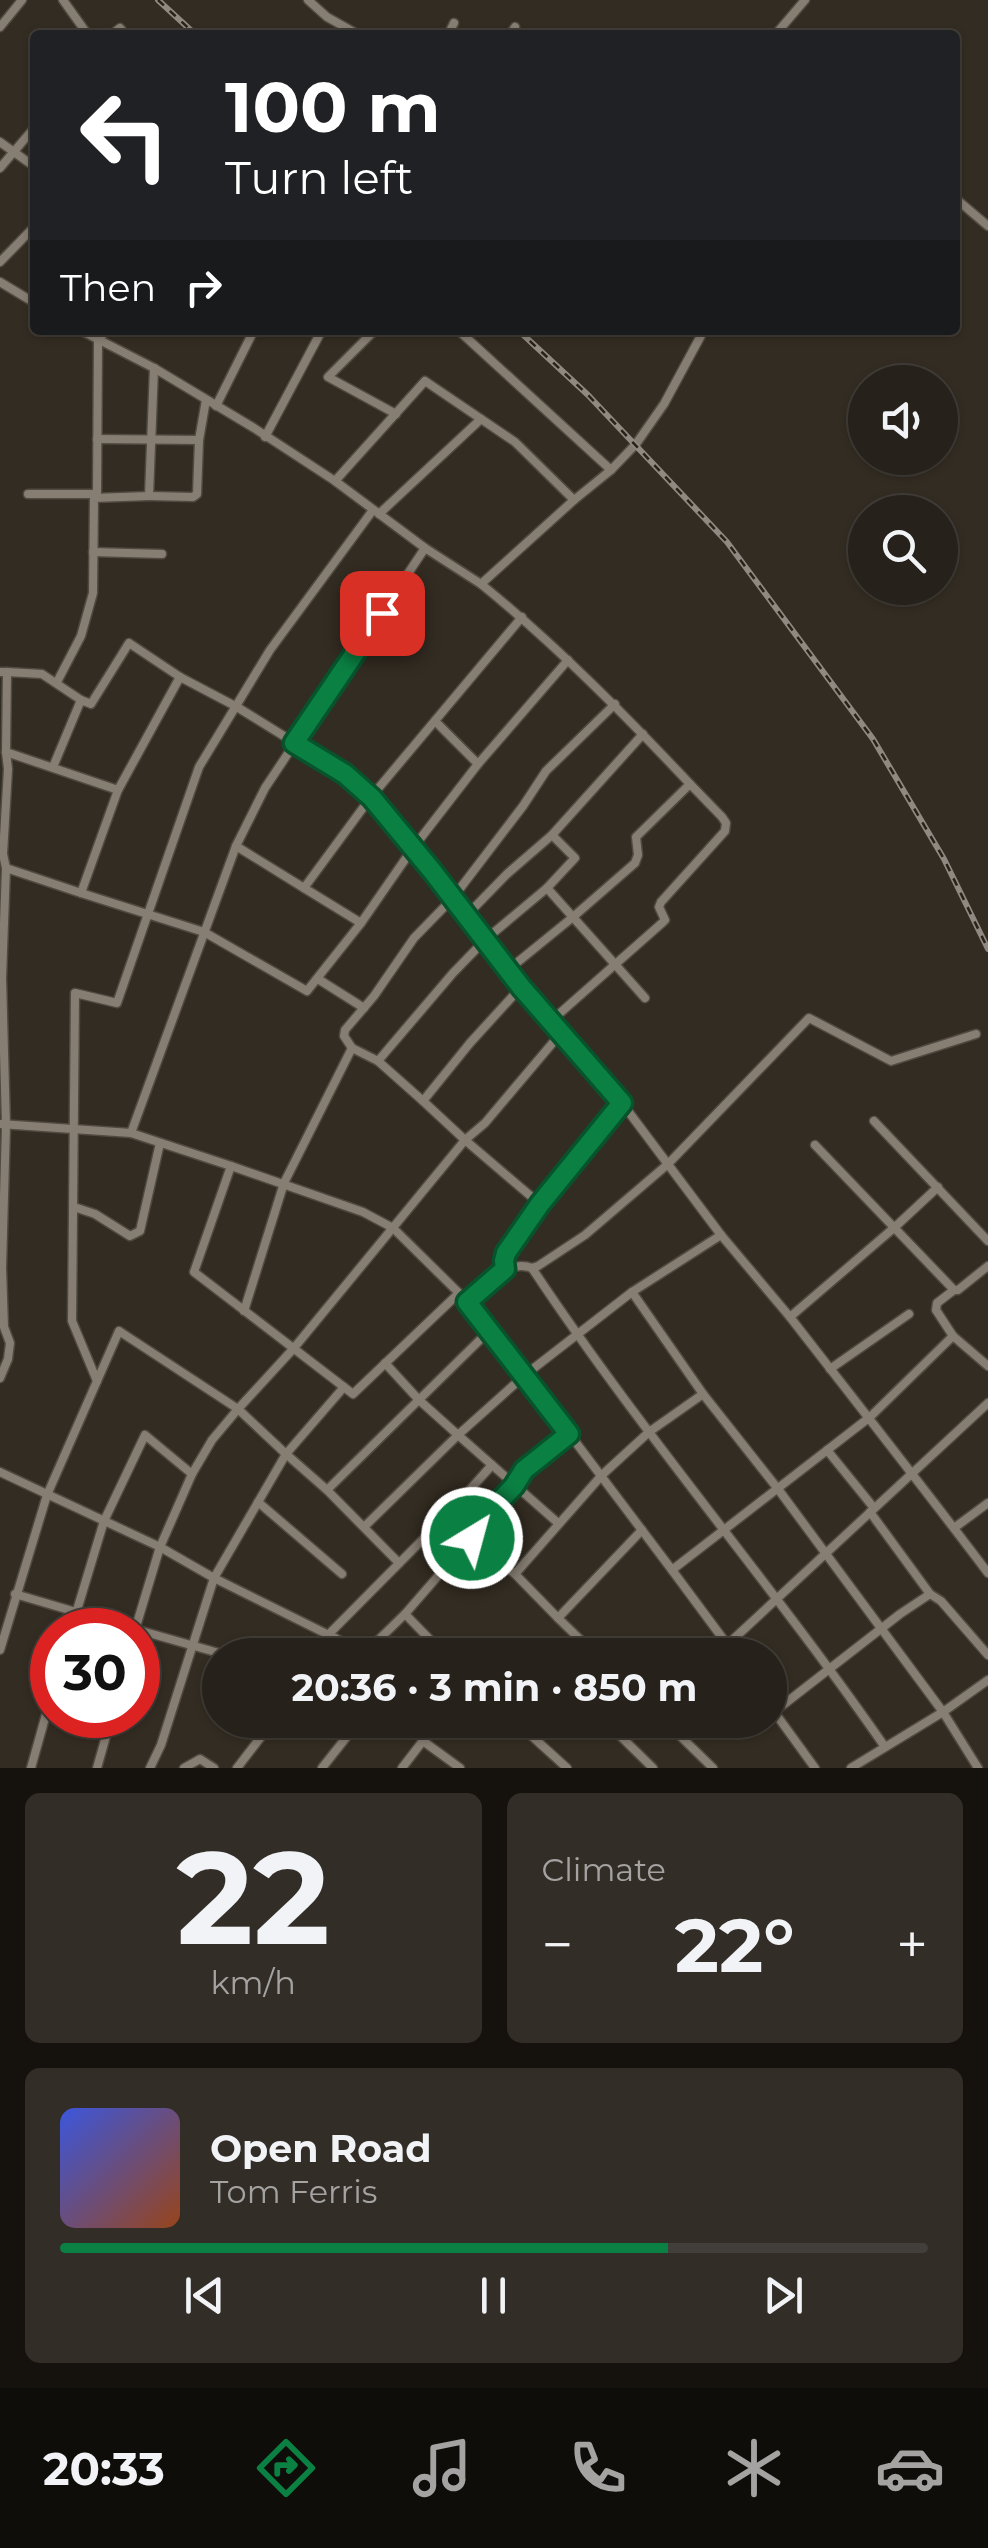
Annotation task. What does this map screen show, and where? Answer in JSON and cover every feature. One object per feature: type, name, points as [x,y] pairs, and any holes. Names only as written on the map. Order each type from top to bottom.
[{"type":"street","points":[[0,27],[22,0]]},
{"type":"street","points":[[63,0],[84,30]]},
{"type":"street","points":[[308,0],[350,30]]},
{"type":"street","points":[[779,30],[805,0]]},
{"type":"street","points":[[450,30],[454,23]]},
{"type":"street","points":[[0,168],[30,132]]},
{"type":"street","points":[[0,142],[30,163]]},
{"type":"street","points":[[960,202],[988,226]]},
{"type":"street","points":[[0,262],[30,231]]},
{"type":"street","points":[[0,282],[30,300]]},
{"type":"street","points":[[88,335],[154,368],[335,481],[480,584],[522,617],[615,704],[722,817],[725,831],[660,902],[662,923],[552,1021]]},
{"type":"street","points":[[28,494],[97,494],[98,341],[102,335]]},
{"type":"street","points":[[216,406],[252,335]]},
{"type":"street","points":[[265,438],[319,335]]},
{"type":"street","points":[[370,335],[328,377],[396,414]]},
{"type":"street","points":[[463,335],[611,470]]},
{"type":"street","points":[[480,584],[636,444],[664,404],[701,335]]},
{"type":"street","points":[[149,496],[154,368]]},
{"type":"street","points":[[335,481],[425,382],[515,442],[574,500]]},
{"type":"street","points":[[57,682],[81,636],[93,593],[94,498],[197,494],[199,440],[206,400]]},
{"type":"street","points":[[97,1381],[72,1321],[75,993],[116,1002],[200,767],[270,650],[376,512],[481,419]]},
{"type":"street","points":[[98,438],[199,440]]},
{"type":"street","points":[[131,1132],[236,846],[265,788],[425,548]]},
{"type":"street","points":[[94,552],[162,554]]},
{"type":"street","points":[[304,888],[372,798],[522,617]]},
{"type":"street","points":[[0,1378],[10,1343],[4,1327],[2,1268],[1,978],[6,868],[2,854],[8,769],[4,672],[35,672],[88,704],[129,643],[345,774],[372,798],[521,987],[622,1103],[721,1235],[870,1416],[988,1573]]},
{"type":"street","points":[[6,868],[204,932],[307,991],[478,764],[568,660]]},
{"type":"street","points":[[81,893],[118,790],[180,676]]},
{"type":"street","points":[[53,767],[81,700]]},
{"type":"street","points":[[540,1204],[378,1061],[352,1048],[344,1032],[414,938],[452,899],[546,771],[615,704]]},
{"type":"street","points":[[436,721],[478,764]]},
{"type":"street","points":[[466,916],[552,835],[643,734]]},
{"type":"street","points":[[6,752],[118,790]]},
{"type":"street","points":[[508,970],[635,863],[636,837],[690,784]]},
{"type":"street","points":[[378,1061],[453,973],[575,858],[552,835]]},
{"type":"street","points":[[236,846],[360,923]]},
{"type":"street","points":[[547,888],[645,998]]},
{"type":"street","points":[[318,979],[364,1008]]},
{"type":"street","points":[[424,1101],[521,987]]},
{"type":"street","points":[[532,1268],[585,1235],[666,1161],[809,1018],[892,1061],[976,1034]]},
{"type":"street","points":[[142,1608],[160,1548],[192,1474],[212,1440],[294,1348],[465,1140],[562,1032]]},
{"type":"street","points":[[244,1311],[284,1184],[352,1048]]},
{"type":"street","points":[[504,1265],[506,1253],[540,1204],[622,1103]]},
{"type":"street","points":[[874,1121],[988,1241]]},
{"type":"street","points":[[3,1124],[131,1132],[363,1212],[394,1228],[463,1298],[525,1375],[722,1638]]},
{"type":"street","points":[[74,1208],[96,1214],[130,1236],[140,1232],[160,1143]]},
{"type":"street","points":[[814,1145],[954,1290]]},
{"type":"street","points":[[231,1166],[194,1272],[353,1394],[504,1265],[532,1268],[576,1335],[830,1669],[885,1748]]},
{"type":"street","points":[[790,1317],[938,1187]]},
{"type":"street","points":[[364,1527],[525,1375],[632,1292],[721,1235]]},
{"type":"street","points":[[986,1271],[954,1290],[936,1310],[953,1336],[988,1366]]},
{"type":"street","points":[[632,1292],[703,1394],[943,1712],[978,1768]]},
{"type":"street","points":[[830,1369],[909,1314]]},
{"type":"street","points":[[0,1650],[46,1495],[119,1331],[238,1409],[399,1562]]},
{"type":"street","points":[[326,1490],[488,1331]]},
{"type":"street","points":[[672,1570],[870,1416],[953,1336]]},
{"type":"street","points":[[385,1363],[419,1400],[558,1523]]},
{"type":"street","points":[[150,1768],[161,1745],[214,1578],[286,1454],[344,1387]]},
{"type":"street","points":[[515,1574],[602,1476],[649,1432],[703,1394]]},
{"type":"street","points":[[735,1638],[988,1403]]},
{"type":"street","points":[[382,1638],[472,1538],[474,1528],[524,1470],[569,1434]]},
{"type":"street","points":[[77,1608],[104,1521],[145,1435],[192,1474]]},
{"type":"street","points":[[827,1450],[930,1594],[941,1601],[988,1655]]},
{"type":"street","points":[[331,1636],[492,1465]]},
{"type":"street","points":[[0,1472],[335,1638]]},
{"type":"street","points":[[258,1502],[342,1574]]},
{"type":"street","points":[[954,1528],[988,1503]]},
{"type":"street","points":[[558,1618],[642,1530]]},
{"type":"street","points":[[472,1538],[515,1574],[579,1638]]},
{"type":"street","points":[[15,1594],[62,1608]]},
{"type":"street","points":[[787,1699],[930,1594]]},
{"type":"street","points":[[405,1614],[428,1638]]},
{"type":"street","points":[[160,1636],[202,1647]]},
{"type":"street","points":[[851,1768],[988,1680]]},
{"type":"street","points":[[787,1729],[816,1768]]},
{"type":"street","points":[[31,1768],[39,1738]]},
{"type":"street","points":[[97,1768],[105,1738]]},
{"type":"street","points":[[237,1768],[260,1738]]},
{"type":"street","points":[[322,1768],[346,1738]]},
{"type":"street","points":[[402,1768],[425,1738]]},
{"type":"street","points":[[534,1738],[568,1768]]},
{"type":"street","points":[[622,1738],[653,1768]]},
{"type":"street","points":[[682,1738],[713,1768]]},
{"type":"street","points":[[423,1741],[460,1768]]},
{"type":"street","points":[[184,1768],[200,1759],[214,1768]]},
{"type":"street","points":[[866,1760],[874,1768]]},
{"type":"railway","points":[[158,0],[191,30]]},
{"type":"railway","points":[[523,335],[588,395],[727,542],[873,739],[944,859],[988,949]]},
{"type":"route","points":[[382,613],[294,743],[345,774],[372,798],[521,987],[622,1103],[540,1204],[506,1253],[505,1269],[467,1302],[569,1434],[524,1470],[474,1528],[472,1538]]}]
